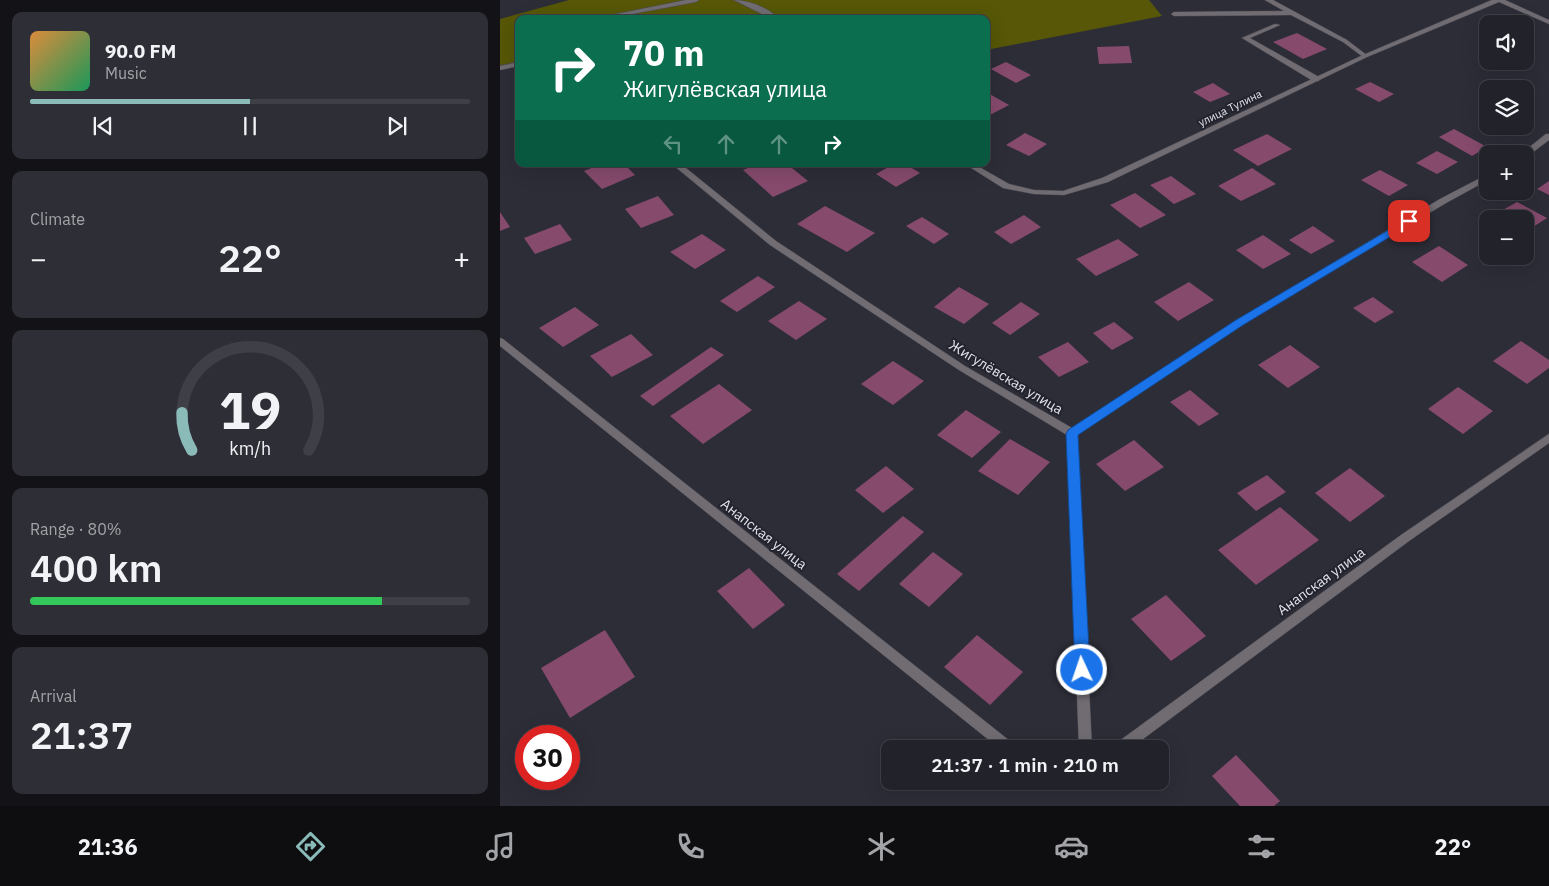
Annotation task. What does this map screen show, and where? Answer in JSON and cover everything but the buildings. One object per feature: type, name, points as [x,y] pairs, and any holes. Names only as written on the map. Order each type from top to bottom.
[{"type":"street","points":[[615,15],[696,0]]},
{"type":"street","points":[[737,0],[773,15]]},
{"type":"street","points":[[1268,0],[1345,41],[1365,56]]},
{"type":"street","points":[[1499,0],[1549,22]]},
{"type":"street","name":"улица Тулина","points":[[974,167],[1006,186],[1034,192],[1064,193],[1105,180],[1365,56],[1499,0]]},
{"type":"street","points":[[1174,14],[1291,13]]},
{"type":"street","points":[[1277,25],[1245,38],[1316,79]]},
{"type":"street","points":[[501,68],[515,61]]},
{"type":"street","points":[[501,68],[515,65]]},
{"type":"street","points":[[1534,147],[1549,136]]},
{"type":"street","name":"Жигулёвская улица","points":[[680,167],[773,244],[962,368],[1072,434]]},
{"type":"street","points":[[1086,740],[1072,434],[1239,323],[1479,181]]},
{"type":"street","name":"Анапская улица","points":[[500,341],[999,740]]},
{"type":"street","name":"Анапская улица","points":[[1131,740],[1405,538],[1549,438]]},
{"type":"shaded area","points":[[569,0],[1149,0],[1162,16],[990,49],[990,15],[515,15],[515,63],[500,66],[500,19]]},
{"type":"route","points":[[1082,670],[1072,434],[1239,323],[1409,221]]}]
